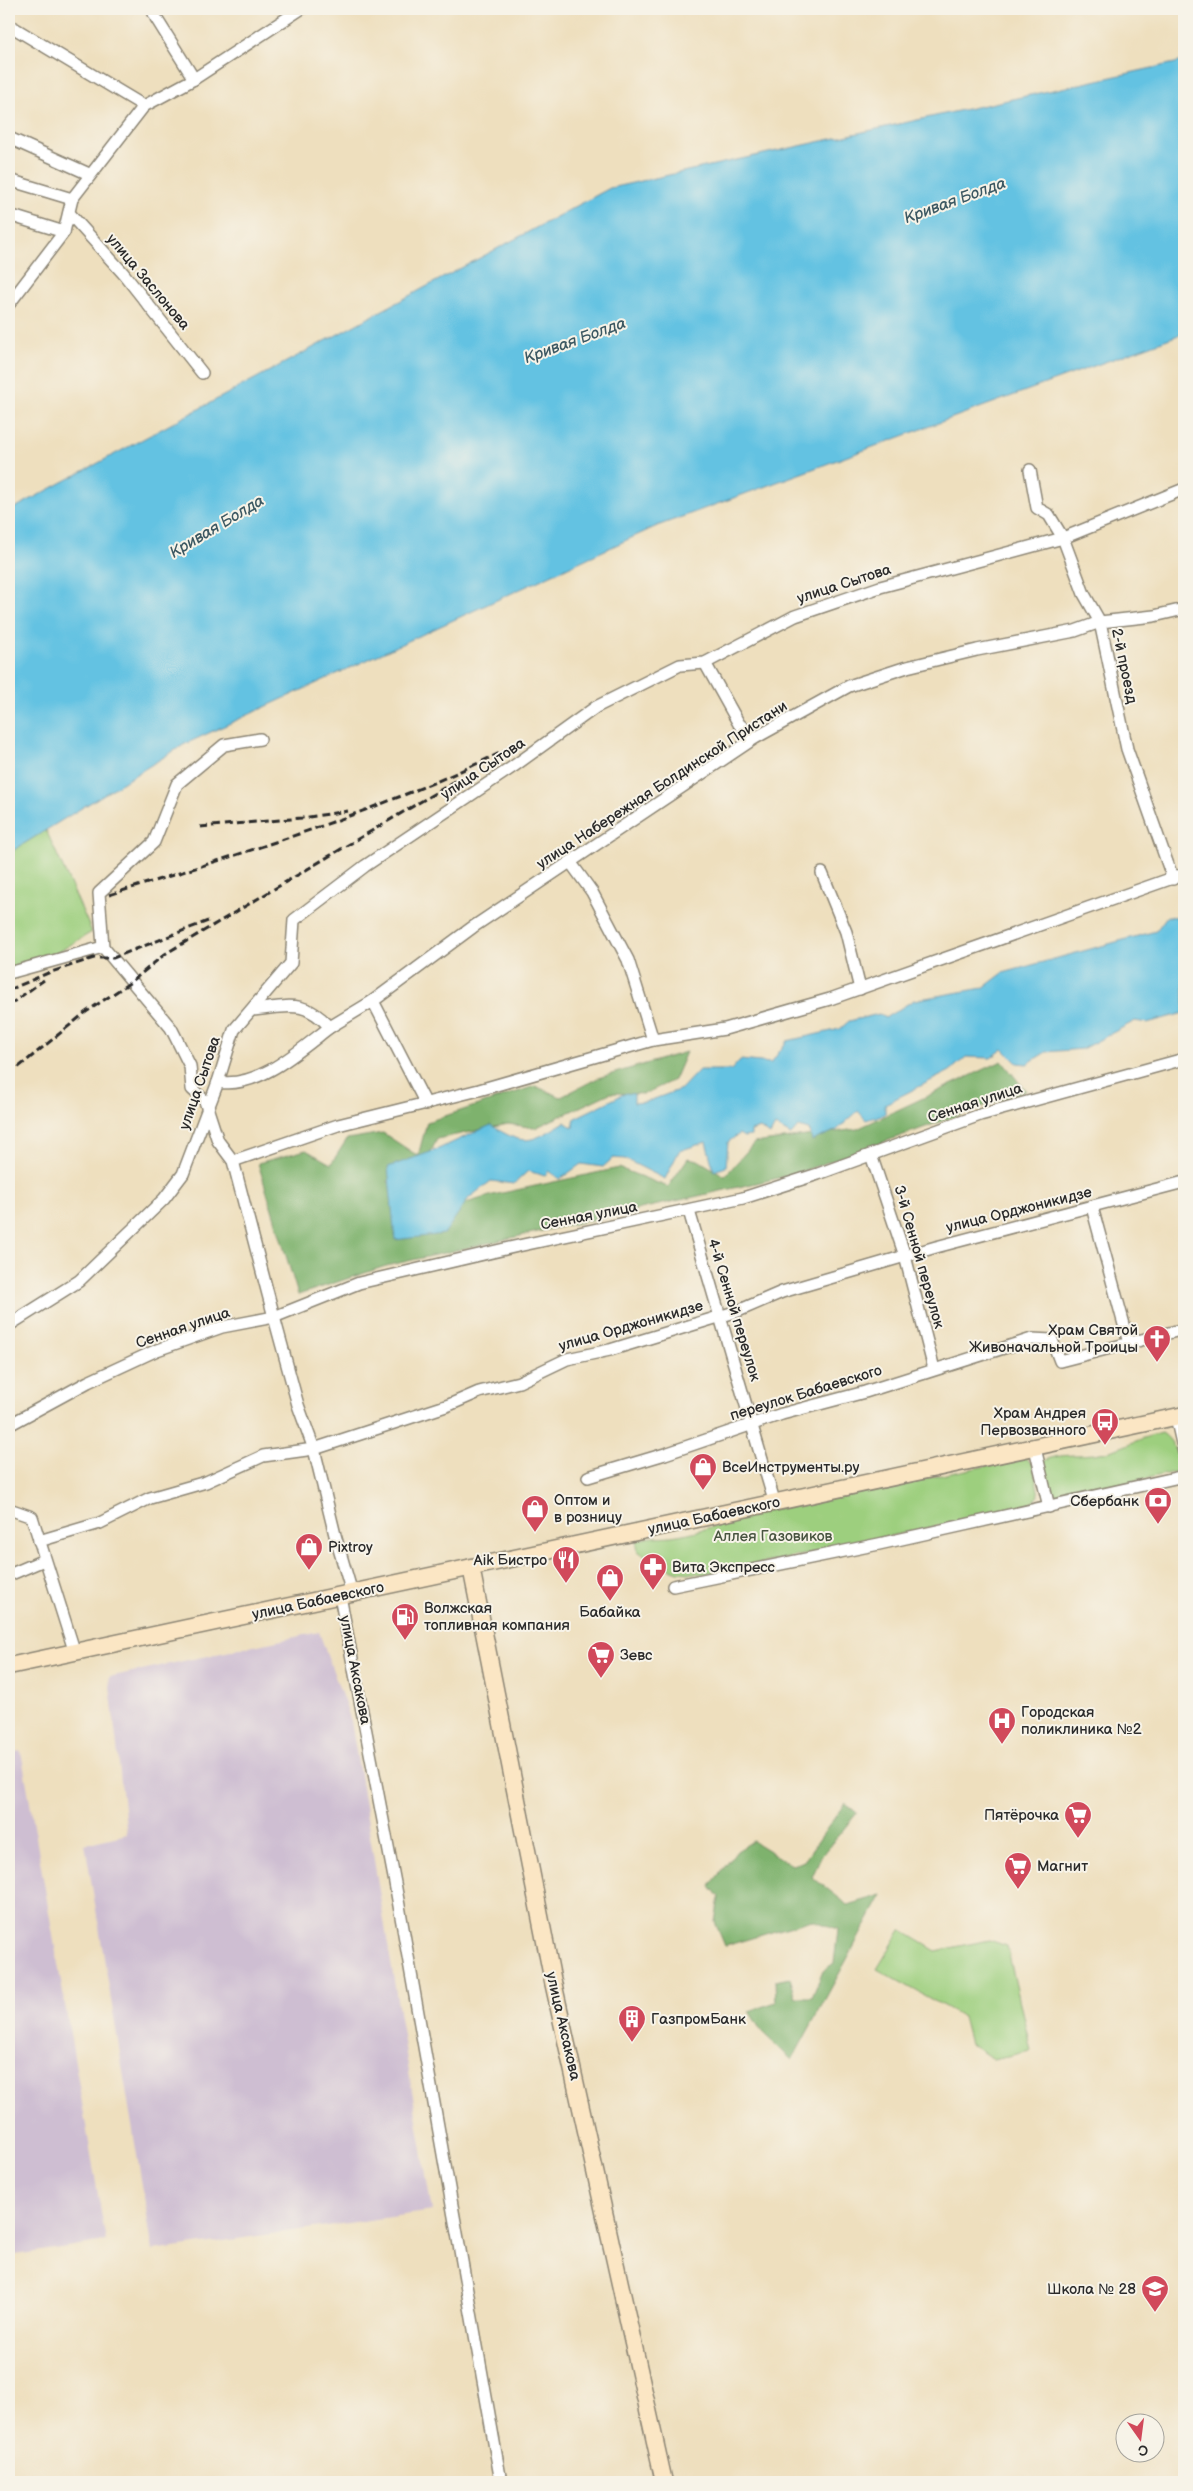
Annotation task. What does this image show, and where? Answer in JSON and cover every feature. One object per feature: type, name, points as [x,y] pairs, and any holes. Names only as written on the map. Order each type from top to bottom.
[{"type":"main road","name":"улица Бабаевского","points":[[9,1666],[775,1504],[1180,1416]]},
{"type":"main road","name":"улица Аксакова","points":[[471,1567],[553,1982],[664,2482]]},
{"type":"street","points":[[152,9],[194,79]]},
{"type":"street","points":[[9,304],[64,232],[72,199],[89,174],[144,106],[194,79],[301,9]]},
{"type":"street","points":[[9,24],[144,106]]},
{"type":"street","points":[[9,138],[89,174]]},
{"type":"street","points":[[9,180],[72,199]]},
{"type":"street","name":"улица Заслонова","points":[[69,213],[123,272],[202,373]]},
{"type":"street","points":[[9,215],[64,232]]},
{"type":"street","name":"2-й проезд","points":[[1030,470],[1037,508],[1049,515],[1064,538],[1084,594],[1100,622],[1126,749],[1173,879]]},
{"type":"street","name":"улица Сытова","points":[[9,1325],[79,1281],[164,1199],[183,1174],[218,1082],[234,1030],[291,963],[294,920],[365,866],[514,766],[596,708],[680,665],[705,663],[795,616],[880,587],[1064,538],[1184,489]]},
{"type":"street","name":"улица Набережная Болдинской Пристани","points":[[218,1082],[228,1084],[268,1072],[330,1027],[373,1000],[473,926],[571,863],[755,738],[849,686],[907,668],[977,650],[1075,631],[1100,622],[1154,616],[1184,609]]},
{"type":"street","points":[[705,663],[739,724],[755,738]]},
{"type":"street","points":[[260,739],[224,745],[177,784],[154,842],[99,893],[103,948],[171,1028],[190,1066],[192,1089],[208,1107],[218,1141],[233,1161],[338,1125],[426,1104],[653,1040],[725,1029],[860,989],[1184,874]]},
{"type":"street","points":[[571,863],[592,892],[628,960],[653,1040]]},
{"type":"street","points":[[822,873],[846,932],[860,989]]},
{"type":"street","points":[[9,973],[103,948]]},
{"type":"street","points":[[373,1000],[426,1104]]},
{"type":"street","points":[[252,1010],[300,1006],[317,1013],[330,1027]]},
{"type":"street","name":"Сенная улица","points":[[9,1425],[88,1382],[157,1350],[222,1327],[274,1317],[359,1283],[518,1246],[743,1198],[871,1155],[980,1115],[1184,1059]]},
{"type":"street","name":"3-й Сенной переулок","points":[[871,1155],[906,1256],[934,1369]]},
{"type":"street","name":"улица Аксакова","points":[[233,1161],[298,1405],[314,1449],[335,1535],[501,2482]]},
{"type":"street","name":"улица Орджоникидзе","points":[[39,1541],[100,1523],[150,1498],[206,1482],[263,1456],[314,1449],[449,1405],[479,1392],[518,1382],[567,1359],[610,1350],[718,1316],[782,1292],[906,1256],[1011,1226],[1092,1207],[1184,1182]]},
{"type":"street","points":[[1092,1207],[1129,1343],[1184,1329]]},
{"type":"street","name":"4-й Сенной переулок","points":[[689,1210],[718,1316],[753,1424],[775,1504]]},
{"type":"street","name":"переулок Бабаевского","points":[[588,1477],[782,1414],[865,1392],[1032,1338],[1052,1340],[1060,1361],[1129,1343]]},
{"type":"street","points":[[1180,1416],[1184,1452]]},
{"type":"street","points":[[1034,1448],[1049,1507]]},
{"type":"street","points":[[673,1586],[1049,1507],[1184,1476]]},
{"type":"street","points":[[9,1508],[32,1517],[44,1560],[75,1653]]},
{"type":"street","points":[[9,1575],[44,1560]]},
{"type":"shaded area","points":[[319,1632],[351,1721],[432,2211],[153,2251],[85,1844],[127,1834],[109,1677]]},
{"type":"shaded area","points":[[21,1751],[106,2241],[9,2256],[9,1753]]},
{"type":"green space","points":[[46,830],[92,932],[9,981],[9,853]]},
{"type":"green space","points":[[686,1052],[674,1080],[644,1094],[610,1093],[535,1128],[508,1124],[437,1139],[423,1168],[387,1181],[428,1214],[493,1195],[619,1168],[668,1187],[688,1158],[698,1160],[725,1176],[754,1143],[857,1129],[1002,1061],[1026,1091],[792,1175],[386,1266],[298,1295],[258,1163],[306,1150],[331,1164],[347,1139],[383,1133],[418,1156],[427,1122],[535,1086],[561,1097],[598,1078]]},
{"type":"green space","points":[[1162,1433],[1170,1440],[1175,1449],[1179,1471],[1060,1498],[1051,1491],[1043,1461],[1050,1458],[1109,1451]]},
{"type":"green space","name":"Аллея Газовиков","points":[[1025,1458],[1033,1464],[1039,1496],[1028,1506],[775,1561],[702,1574],[678,1572],[653,1562],[638,1551],[636,1541],[645,1538],[688,1533],[712,1527],[735,1517]]},
{"type":"green space","points":[[845,1803],[857,1813],[822,1855],[812,1877],[848,1905],[882,1895],[792,2060],[762,2032],[749,2011],[776,2002],[775,1981],[790,1978],[796,1997],[812,1997],[823,1971],[834,1963],[838,1929],[812,1920],[725,1946],[715,1922],[719,1897],[710,1886],[737,1851],[753,1841],[792,1865],[804,1861]]},
{"type":"green space","points":[[901,1930],[936,1951],[989,1940],[1007,1946],[1031,2051],[993,2059],[970,2044],[963,2017],[877,1969]]},
{"type":"water","name":"Кривая Болда","points":[[1184,61],[1184,333],[657,526],[185,744],[9,853],[9,511],[610,188]]},
{"type":"water","points":[[1167,916],[1184,918],[1184,1013],[1147,1023],[1135,1021],[1082,1049],[1046,1052],[1027,1064],[1017,1063],[1003,1049],[991,1058],[966,1057],[950,1071],[885,1104],[885,1114],[866,1120],[858,1111],[837,1130],[812,1141],[809,1130],[798,1127],[791,1135],[775,1126],[770,1135],[760,1128],[751,1131],[751,1136],[744,1137],[739,1134],[728,1142],[726,1167],[714,1171],[706,1142],[679,1151],[665,1179],[625,1159],[613,1158],[603,1167],[581,1164],[560,1179],[548,1171],[545,1176],[528,1171],[514,1184],[491,1181],[469,1198],[444,1234],[395,1240],[388,1167],[436,1150],[491,1125],[513,1137],[528,1140],[536,1138],[565,1122],[573,1128],[575,1118],[626,1093],[634,1094],[634,1103],[646,1102],[681,1089],[699,1070],[731,1070],[740,1060],[771,1063],[787,1041],[840,1029],[849,1021],[879,1014],[885,1018],[914,1000],[983,988],[1003,973],[1156,931]]},
{"type":"railway","points":[[109,895],[260,847],[360,812],[409,793],[506,750]]},
{"type":"railway","points":[[9,1075],[86,1012],[131,982],[165,954],[457,780]]},
{"type":"railway","points":[[200,827],[302,818],[348,811]]},
{"type":"railway","points":[[9,990],[48,973],[94,958],[113,958],[208,921]]},
{"type":"railway","points":[[9,1005],[44,980]]},
{"type":"place","name":"Храм Святой Живоначальной Троицы","points":[[1157,1363]]},
{"type":"place","name":"Храм Андрея Первозванного","points":[[1105,1446]]},
{"type":"place","name":"ВсеИнструменты.ру","points":[[703,1491]]},
{"type":"place","name":"Сбербанк","points":[[1158,1525]]},
{"type":"place","name":"Оптом и в розницу","points":[[535,1533]]},
{"type":"place","name":"Pixtroy","points":[[309,1571]]},
{"type":"place","name":"Aik Бистро","points":[[566,1584]]},
{"type":"place","name":"Вита Экспресс","points":[[653,1591]]},
{"type":"place","name":"Бабайка","points":[[610,1602]]},
{"type":"place","name":"Волжская топливная компания","points":[[405,1641]]},
{"type":"place","name":"Зевс","points":[[601,1679]]},
{"type":"place","name":"Городская поликлиника №2","points":[[1002,1745]]},
{"type":"place","name":"Пятёрочка","points":[[1078,1839]]},
{"type":"place","name":"Магнит","points":[[1018,1890]]},
{"type":"place","name":"ГазпромБанк","points":[[632,2043]]},
{"type":"place","name":"Школа № 28","points":[[1155,2313]]}]
